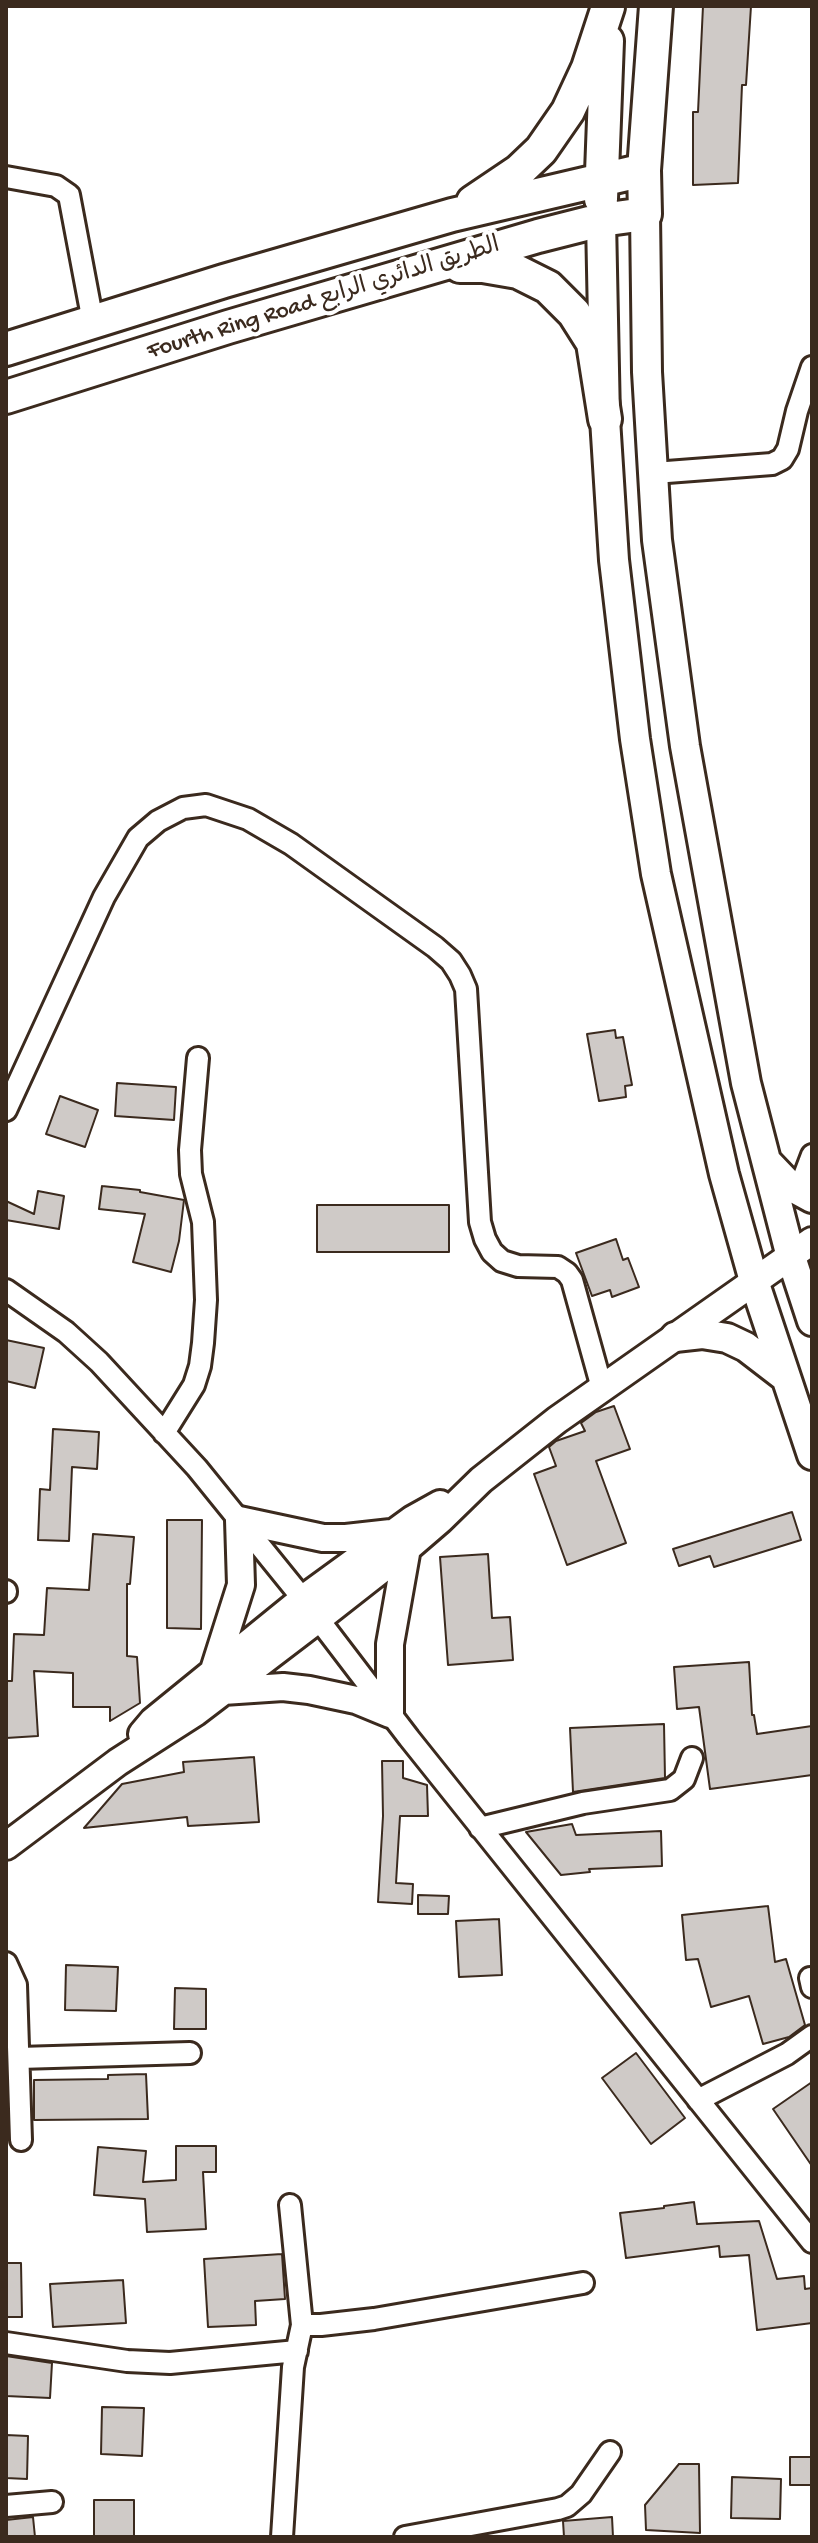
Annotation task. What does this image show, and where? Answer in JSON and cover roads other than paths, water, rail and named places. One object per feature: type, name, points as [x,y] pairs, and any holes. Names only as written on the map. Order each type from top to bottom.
[{"type":"main road","points":[[608,6],[601,179],[605,419],[614,560],[635,739],[656,874],[724,1174],[754,1281],[812,1455]]},
{"type":"main road","points":[[452,215],[519,171],[541,150],[568,111],[608,6]]},
{"type":"main road","points":[[656,6],[644,170],[644,292],[657,540],[685,746],[746,1083],[769,1164],[801,1249],[812,1321]]},
{"type":"main road","name":"Fourth Ring Road الطريق الدائري الرابع","points":[[6,349],[452,215],[644,170]]},
{"type":"main road","name":"Fourth Ring Road الطريق الدائري الرابع","points":[[6,397],[437,266],[601,220],[645,214]]},
{"type":"main road","points":[[437,266],[483,266],[518,272],[548,287],[574,313],[593,343],[605,419]]},
{"type":"main road","points":[[769,1164],[805,1195]]},
{"type":"main road","points":[[675,1337],[702,1334],[727,1338],[746,1347],[785,1377]]},
{"type":"street","points":[[6,177],[56,186],[69,195],[93,322]]},
{"type":"street","points":[[654,473],[772,464],[782,459],[788,449],[812,367]]},
{"type":"street","points":[[6,1110],[104,897],[138,838],[158,821],[183,808],[206,805],[248,819],[291,844],[435,947],[451,961],[460,975],[466,989],[480,1222],[485,1239],[492,1252],[502,1261],[518,1266],[558,1267],[567,1273],[572,1280],[602,1388]]},
{"type":"street","points":[[164,1433],[194,1385],[203,1343],[206,1300],[204,1234],[191,1174],[190,1150],[198,1058]]},
{"type":"street","points":[[805,1195],[812,1155]]},
{"type":"street","points":[[6,1846],[118,1762],[185,1720],[218,1682],[401,1540],[440,1520],[481,1480],[557,1420],[801,1249]]},
{"type":"street","points":[[6,1290],[99,1362],[239,1520],[480,1828],[812,2242]]},
{"type":"street","points":[[239,1520],[323,1538],[401,1540]]},
{"type":"street","points":[[218,1682],[241,1585],[239,1520]]},
{"type":"street","points":[[390,1714],[390,1644],[401,1540]]},
{"type":"street","points":[[218,1682],[309,1690],[356,1700],[390,1714]]},
{"type":"street","points":[[480,1828],[583,1803],[670,1790],[684,1779],[692,1758]]},
{"type":"street","points":[[6,1963],[16,1985],[21,2140]]},
{"type":"street","points":[[698,2100],[787,2054],[812,2036]]},
{"type":"street","points":[[19,2058],[190,2053]]},
{"type":"street","points":[[282,2537],[291,2391],[302,2325],[290,2205]]},
{"type":"street","points":[[302,2325],[374,2319],[583,2283]]},
{"type":"street","points":[[6,2343],[127,2361],[170,2363],[297,2351]]},
{"type":"street","points":[[405,2537],[567,2506],[581,2494],[610,2452]]},
{"type":"street","points":[[6,2506],[52,2502]]}]
